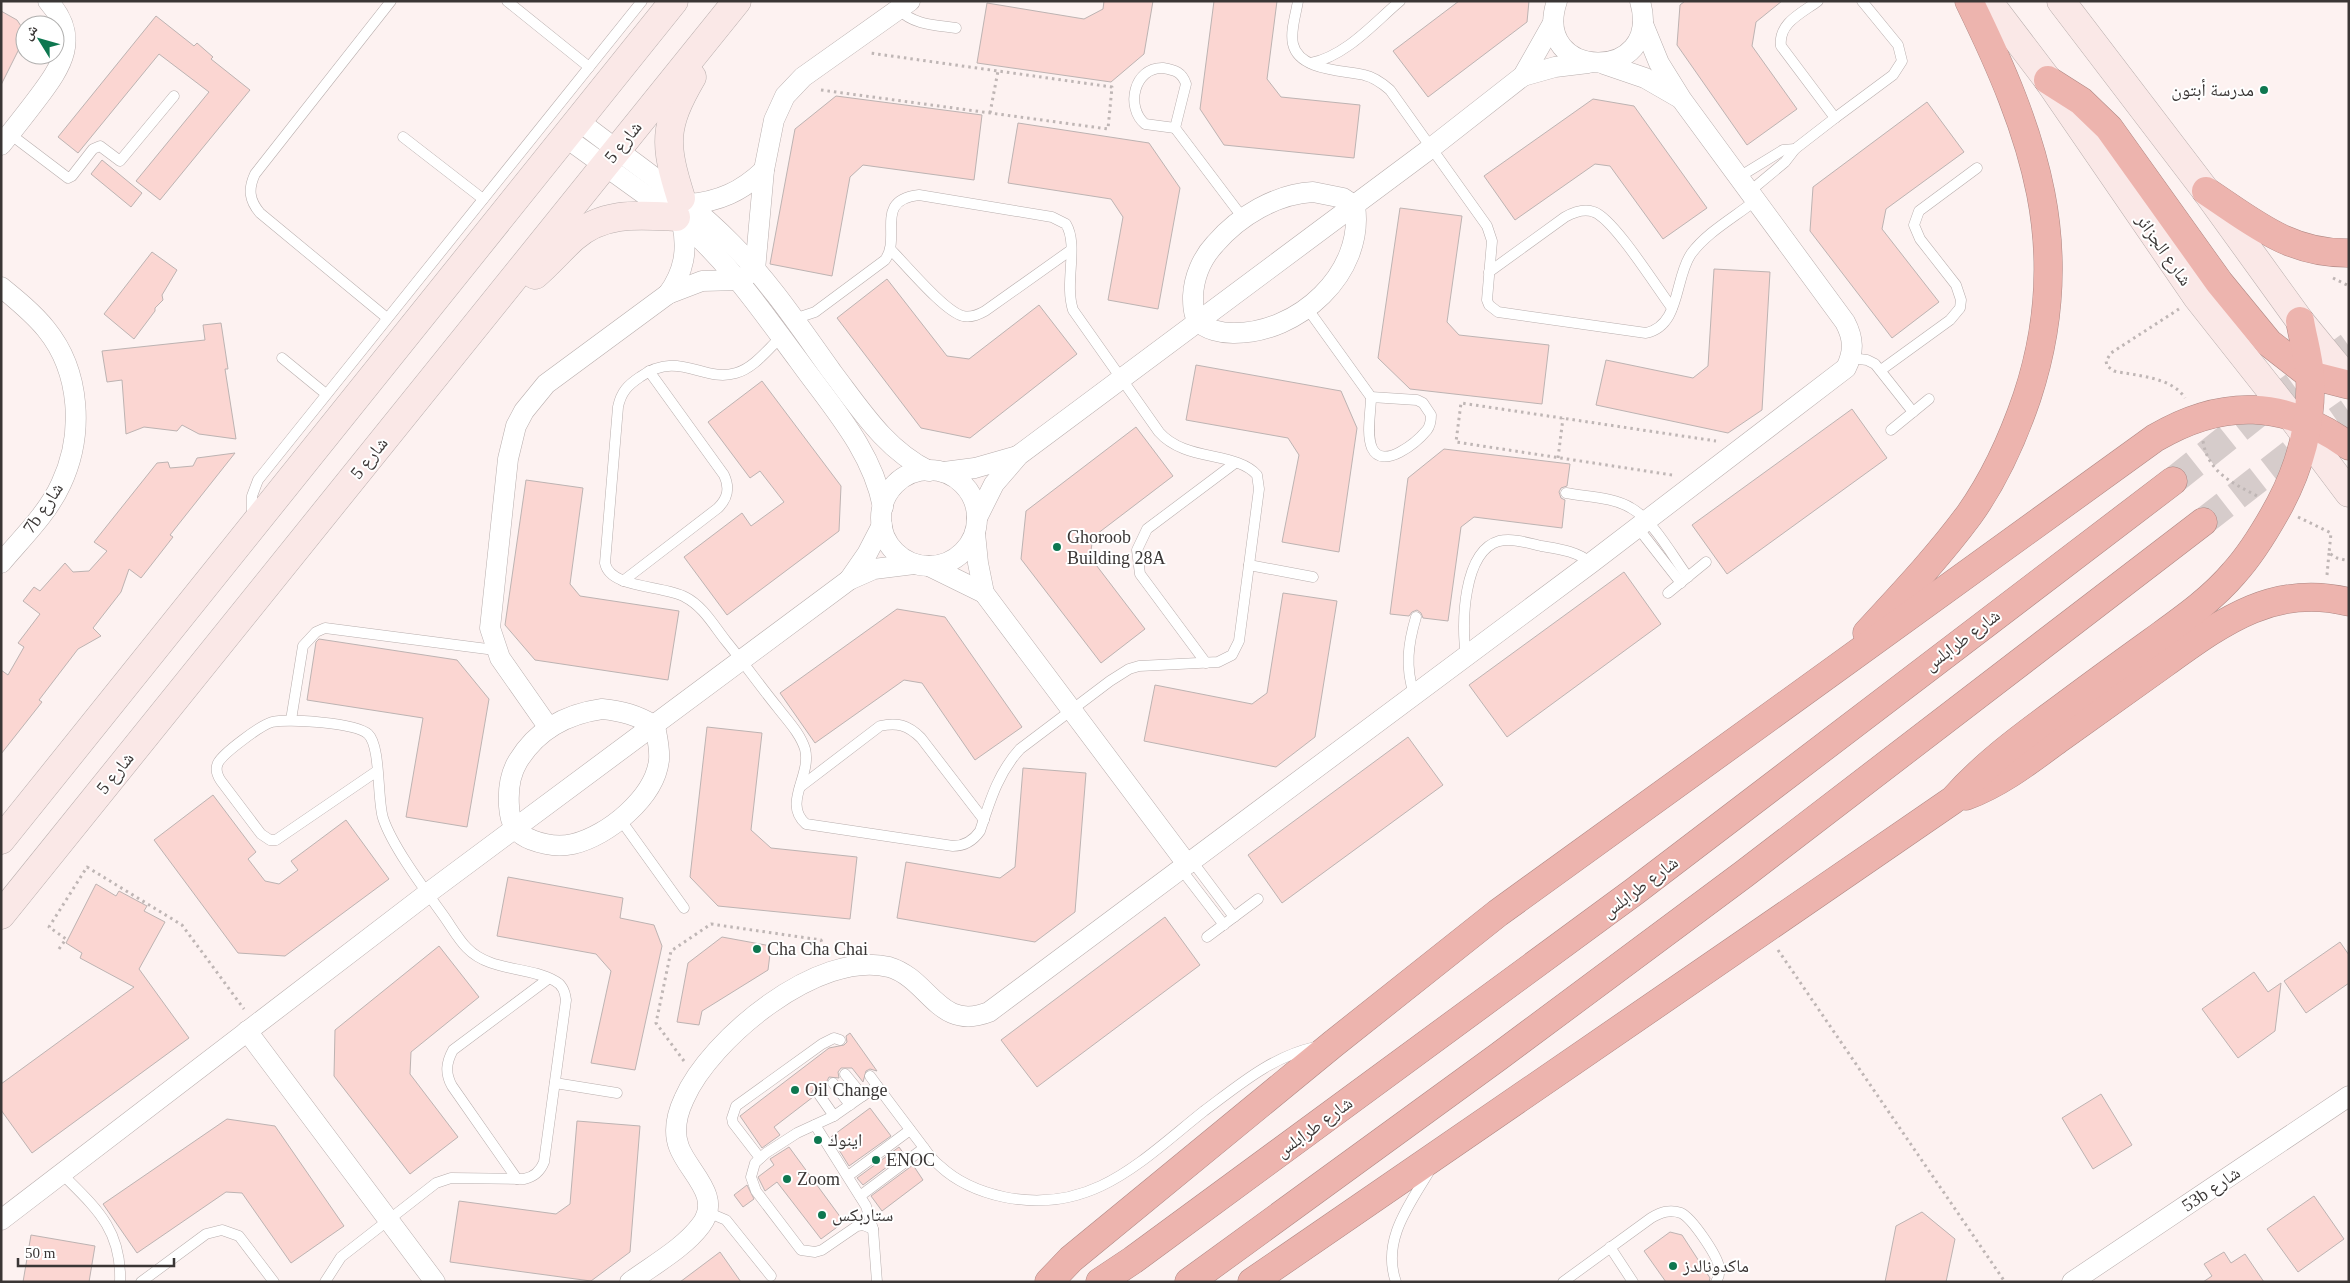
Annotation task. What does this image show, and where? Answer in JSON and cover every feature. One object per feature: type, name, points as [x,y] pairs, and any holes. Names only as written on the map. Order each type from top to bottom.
[{"type":"highway","points":[[1828,676],[1938,555],[1970,514],[1996,470],[2018,422],[2035,373],[2043,337],[2048,301],[2049,264],[2041,190],[2011,92],[1968,1]]},
{"type":"highway","points":[[2048,80],[2082,101],[2110,128],[2219,282],[2256,329],[2283,356],[2310,375],[2349,385]]},
{"type":"highway","points":[[2206,191],[2285,242],[2307,250],[2330,254],[2349,253]]},
{"type":"highway","points":[[1252,1282],[1953,800],[1979,772],[2008,747],[2181,620],[2218,590],[2249,554],[2278,507],[2297,466],[2301,424],[2310,375],[2300,321]]},
{"type":"highway","points":[[1049,1282],[1071,1259],[1333,1044],[1498,913],[2155,438],[2193,418],[2224,411],[2244,410],[2267,411],[2349,446]]},
{"type":"highway","name":"شارع طرابلس","points":[[1100,1282],[1635,891],[2173,481]]},
{"type":"highway","points":[[1189,1282],[1585,992],[2203,522]]},
{"type":"highway","points":[[1953,800],[1987,787],[2018,768],[2210,631],[2238,614],[2286,598],[2310,596],[2349,602]]},
{"type":"street","points":[[6,139],[62,64],[66,46],[65,28],[58,12],[48,1]]},
{"type":"street","points":[[1,840],[674,1]]},
{"type":"street","points":[[1,1220],[428,893],[849,580],[874,569],[941,565],[962,554],[994,484],[1019,455],[1120,378],[1355,206],[1523,76],[1553,23],[1557,1]]},
{"type":"street","points":[[630,1282],[696,1232],[703,1223],[707,1212],[706,1191],[685,1159],[676,1134],[680,1107],[700,1073],[733,1033],[753,1016],[797,988],[834,972],[868,964],[891,968],[911,979],[949,1013],[964,1017],[979,1016],[989,1012],[1591,563],[1837,377],[1846,368],[1851,358],[1853,345],[1851,333],[1845,322],[1682,100],[1659,63],[1643,24],[1640,1]]},
{"type":"street","name":"شارع الجزائر","points":[[1988,1],[2048,80],[2197,297],[2301,424],[2349,493]]},
{"type":"street","points":[[2061,1],[2206,191],[2300,321],[2349,381]]},
{"type":"street","points":[[747,275],[764,170],[778,108],[793,86],[841,49],[904,5]]},
{"type":"street","points":[[668,294],[681,272],[684,260],[685,235],[682,211],[668,148],[673,111],[733,6]]},
{"type":"street","name":"شارع 5","points":[[1,915],[733,6]]},
{"type":"street","points":[[1553,23],[1557,37],[1564,49],[1575,58],[1645,78],[1682,100]]},
{"type":"street","points":[[1523,76],[1555,67],[1619,59],[1630,50],[1639,38],[1643,24]]},
{"type":"street","points":[[572,129],[682,211],[732,244],[781,337],[863,451],[876,478],[886,537],[892,549],[902,558],[984,592]]},
{"type":"street","points":[[508,286],[517,285],[533,277],[574,237],[599,222],[624,216],[682,211],[730,195],[764,170]]},
{"type":"street","points":[[1298,193],[1328,194],[1343,198],[1355,206],[1357,220],[1355,236],[1344,266],[1321,297],[1307,308],[1276,324],[1244,333],[1211,330],[1198,321],[1193,307],[1197,274],[1204,258],[1214,244],[1243,218],[1262,206],[1298,193]]},
{"type":"street","points":[[549,728],[495,650],[491,634],[491,617],[508,460],[516,426],[524,411],[546,384],[668,294],[702,280],[747,275],[794,319],[880,436],[903,456],[936,472],[957,479],[968,490],[975,503],[978,563],[984,592],[1187,865]]},
{"type":"street","name":"7b شارع","points":[[1,287],[29,310],[47,330],[61,353],[71,379],[76,406],[76,433],[70,460],[60,486],[46,509],[1,563]]},
{"type":"street","points":[[849,580],[867,554],[888,496],[905,478],[990,465],[1019,455]]},
{"type":"street","points":[[602,709],[638,716],[654,726],[658,743],[658,760],[654,778],[646,793],[620,819],[589,838],[574,844],[558,846],[542,844],[527,838],[514,829],[509,813],[508,797],[516,765],[530,744],[549,728],[565,718],[583,712],[602,709]]},
{"type":"street","points":[[247,1031],[434,1282]]},
{"type":"street","name":"53b شارع","points":[[2072,1282],[2349,1096]]},
{"type":"lane","points":[[387,318],[260,213],[253,205],[250,184],[255,174],[391,1]]},
{"type":"lane","points":[[508,1],[589,67]]},
{"type":"lane","points":[[252,527],[252,496],[258,480],[642,1]]},
{"type":"lane","points":[[1298,1],[1293,43],[1299,55],[1331,71],[1364,75],[1390,90],[1488,226],[1492,241],[1487,300],[1493,309],[1504,314],[1646,333],[1664,325],[1672,308],[1685,266],[1697,247],[1783,150],[1794,148]]},
{"type":"lane","points":[[1311,62],[1327,58],[1341,51],[1400,1]]},
{"type":"lane","points":[[1818,1],[1787,24],[1780,38],[1781,46],[1835,118]]},
{"type":"lane","points":[[1748,190],[1785,162],[1794,148],[1893,75],[1902,61],[1898,45],[1862,1]]},
{"type":"lane","points":[[904,5],[904,16],[920,23],[956,28]]},
{"type":"lane","points":[[1175,128],[1185,90],[1184,78],[1175,70],[1150,69],[1144,73],[1137,84],[1133,106],[1135,113],[1145,124],[1175,128],[1243,218]]},
{"type":"lane","points":[[6,139],[68,178],[72,176],[94,149],[100,146],[120,162],[174,96]]},
{"type":"lane","points":[[403,137],[483,199]]},
{"type":"lane","points":[[1881,370],[1950,320],[1960,308],[1961,300],[1956,285],[1920,239],[1914,225],[1919,211],[1977,168]]},
{"type":"lane","points":[[781,337],[750,365],[735,374],[718,374],[671,365],[649,371],[629,385],[620,399],[618,407],[606,568],[613,576],[623,580],[677,593],[692,601],[741,660],[801,740],[806,761],[795,803],[796,812],[806,824],[961,846],[975,837],[984,820],[998,780],[1020,749],[1110,681],[1129,669],[1150,665],[1206,663],[1226,660],[1237,648],[1259,482],[1252,470],[1235,463],[1187,451],[1172,444],[1159,432],[1073,310],[1068,291],[1071,250],[1070,231],[1060,219],[919,195],[904,199],[892,211],[890,227],[891,250],[885,260],[821,308],[808,315],[794,319]]},
{"type":"lane","points":[[1489,272],[1565,217],[1574,212],[1584,210],[1603,216],[1672,308]]},
{"type":"lane","points":[[891,250],[951,311],[964,316],[972,316],[985,311],[1071,250]]},
{"type":"lane","points":[[1307,308],[1371,397],[1370,442],[1373,451],[1380,456],[1389,457],[1397,454],[1428,430],[1431,415],[1423,403],[1416,400],[1371,397]]},
{"type":"lane","points":[[282,358],[326,394]]},
{"type":"lane","points":[[1851,358],[1868,360],[1881,370],[1913,412]]},
{"type":"lane","points":[[623,580],[718,508],[727,496],[728,489],[724,475],[649,371]]},
{"type":"lane","points":[[1891,430],[1929,399]]},
{"type":"lane","points":[[1206,663],[1140,574],[1137,550],[1147,529],[1235,463]]},
{"type":"lane","points":[[1566,493],[1621,503],[1631,507],[1684,580]]},
{"type":"lane","points":[[1466,655],[1463,628],[1466,600],[1475,563],[1481,553],[1489,546],[1500,541],[1512,540],[1574,553],[1591,563]]},
{"type":"lane","points":[[1668,593],[1706,562]]},
{"type":"lane","points":[[1249,565],[1313,577]]},
{"type":"lane","points":[[1414,694],[1408,670],[1408,658],[1416,617]]},
{"type":"lane","points":[[291,720],[303,646],[316,632],[325,628],[495,650]]},
{"type":"lane","points":[[325,1282],[342,1257],[429,1187],[443,1180],[460,1177],[530,1178],[541,1169],[544,1162],[566,1000],[561,986],[548,978],[489,962],[473,954],[461,940],[387,829],[382,811],[376,747],[368,734],[362,730],[291,720],[273,722],[260,728],[222,757],[217,766],[221,780],[265,837],[270,840],[281,838],[377,770]]},
{"type":"lane","points":[[800,787],[880,726],[891,723],[913,730],[921,738],[984,820]]},
{"type":"lane","points":[[620,819],[684,908]]},
{"type":"lane","points":[[1187,865],[1234,917]]},
{"type":"lane","points":[[1187,865],[1224,924]]},
{"type":"lane","points":[[1207,937],[1258,898]]},
{"type":"lane","points":[[517,1179],[452,1086],[446,1068],[453,1050],[548,978]]},
{"type":"lane","points":[[760,1158],[736,1129],[732,1118],[733,1112],[740,1102],[799,1065],[834,1038],[840,1040]]},
{"type":"lane","points":[[870,1076],[938,1166],[955,1178],[995,1195],[1039,1201],[1061,1199],[1082,1194],[1119,1178],[1251,1075],[1290,1055],[1333,1044]]},
{"type":"lane","points":[[845,1074],[862,1096]]},
{"type":"lane","points":[[833,1083],[850,1105]]},
{"type":"lane","points":[[555,1084],[617,1093]]},
{"type":"lane","points":[[873,1229],[862,1225],[857,1226],[822,1250],[815,1252],[801,1250],[795,1245],[752,1185],[752,1170],[760,1158],[797,1133],[834,1116],[877,1086]]},
{"type":"lane","points":[[818,1093],[834,1116]]},
{"type":"lane","points":[[815,1125],[866,1206],[873,1229],[877,1282]]},
{"type":"lane","points":[[848,1176],[910,1130]]},
{"type":"lane","points":[[860,1196],[924,1148]]},
{"type":"lane","points":[[1396,1282],[1393,1273],[1391,1251],[1396,1229],[1438,1155]]},
{"type":"lane","points":[[61,1173],[106,1220],[116,1245],[120,1282]]},
{"type":"lane","points":[[1563,1282],[1660,1212],[1671,1211],[1682,1213],[1690,1219],[1717,1259],[1720,1268],[1716,1282]]},
{"type":"lane","points":[[707,1212],[726,1220],[771,1276]]},
{"type":"lane","points":[[141,1282],[206,1234],[222,1230],[239,1236],[274,1282]]},
{"type":"lane","points":[[1610,1247],[1633,1282]]},
{"type":"path","points":[[793,86],[1108,129],[1112,88],[841,49]]},
{"type":"path","points":[[990,113],[998,72]]},
{"type":"path","points":[[2328,275],[2349,286]]},
{"type":"path","points":[[2197,297],[2111,353],[2106,361],[2107,366],[2114,371],[2176,387],[2185,398],[2203,439],[2207,456],[2215,470],[2223,477],[2278,507],[2331,533],[2328,553],[2349,561]]},
{"type":"path","points":[[1702,479],[1456,442],[1461,403],[1746,446]]},
{"type":"path","points":[[1558,458],[1563,418]]},
{"type":"path","points":[[59,950],[66,939],[49,927],[87,867],[182,925],[243,1010],[250,1005]]},
{"type":"path","points":[[700,1073],[685,1063],[656,1023],[671,951],[711,924],[821,940],[834,972]]},
{"type":"path","points":[[1765,930],[2004,1282]]},
{"type":"building","points":[[1104,1],[1153,1],[1144,54],[1111,82],[977,63],[987,3],[1084,19],[1103,9]]},
{"type":"building","points":[[1214,1],[1277,1],[1267,79],[1281,97],[1360,105],[1354,158],[1224,145],[1200,109]]},
{"type":"building","points":[[1459,1],[1529,1],[1527,22],[1428,97],[1393,51]]},
{"type":"building","points":[[1685,1],[1782,1],[1756,22],[1752,46],[1797,109],[1747,145],[1677,45],[1680,5]]},
{"type":"building","points":[[1,11],[15,19],[15,57],[1,85]]},
{"type":"building","points":[[156,16],[194,46],[197,43],[213,57],[211,59],[250,90],[160,200],[136,181],[209,92],[159,54],[78,153],[58,137]]},
{"type":"building","points":[[836,96],[982,115],[974,180],[863,165],[850,177],[832,276],[770,264],[795,129]]},
{"type":"building","points":[[1593,99],[1634,106],[1707,208],[1663,239],[1610,166],[1595,164],[1515,220],[1484,176]]},
{"type":"building","points":[[1927,102],[1964,152],[1886,209],[1882,229],[1939,302],[1892,338],[1810,231],[1813,187]]},
{"type":"building","points":[[1018,123],[1149,143],[1180,188],[1158,309],[1108,300],[1123,217],[1111,199],[1008,183]]},
{"type":"building","points":[[102,160],[142,193],[131,207],[91,174]]},
{"type":"building","points":[[1400,208],[1462,216],[1447,322],[1459,335],[1549,345],[1542,404],[1410,389],[1378,358]]},
{"type":"building","points":[[152,252],[177,270],[162,295],[163,300],[155,308],[155,311],[134,339],[104,314]]},
{"type":"building","points":[[1714,269],[1770,272],[1762,410],[1728,433],[1596,405],[1606,360],[1693,378],[1708,366]]},
{"type":"building","points":[[887,279],[947,356],[969,359],[1039,305],[1077,354],[970,438],[921,428],[837,318]]},
{"type":"building","points":[[221,323],[228,369],[225,369],[236,439],[199,434],[182,425],[177,431],[144,427],[126,434],[122,380],[107,382],[102,351],[205,340],[203,325]]},
{"type":"building","points":[[1196,365],[1341,391],[1357,428],[1339,552],[1282,542],[1299,455],[1288,438],[1186,420]]},
{"type":"building","points":[[762,381],[841,486],[839,531],[727,615],[684,557],[742,513],[751,526],[784,502],[760,471],[750,478],[708,422]]},
{"type":"building","points":[[1852,409],[1887,458],[1727,574],[1692,525]]},
{"type":"building","name":"Ghoroob Building 28A","points":[[1136,427],[1173,476],[1093,537],[1090,557],[1145,629],[1101,663],[1021,559],[1026,511]]},
{"type":"building","points":[[1444,449],[1570,464],[1567,486],[1561,488],[1559,492],[1561,498],[1565,500],[1562,528],[1474,517],[1461,527],[1448,621],[1423,618],[1417,610],[1409,616],[1390,614],[1408,478]]},
{"type":"building","points":[[235,453],[170,535],[173,537],[141,578],[129,569],[121,592],[93,628],[101,636],[78,649],[39,700],[42,702],[1,754],[1,670],[8,675],[24,647],[18,643],[40,614],[23,601],[34,587],[40,591],[65,563],[73,572],[89,571],[107,551],[94,542],[157,463],[168,462],[170,468],[193,466],[197,458]]},
{"type":"building","points":[[526,480],[583,488],[570,584],[580,596],[679,611],[668,680],[535,660],[505,625]]},
{"type":"building","points":[[1624,572],[1661,624],[1507,737],[1469,685]]},
{"type":"building","points":[[1283,593],[1337,601],[1315,737],[1276,767],[1144,741],[1155,685],[1252,704],[1267,693]]},
{"type":"building","points":[[897,609],[945,617],[1022,727],[975,760],[922,683],[904,680],[815,743],[780,693]]},
{"type":"building","points":[[319,639],[457,660],[489,699],[467,827],[406,817],[423,718],[307,700],[316,642]]},
{"type":"building","points":[[707,727],[762,733],[751,830],[771,848],[857,857],[850,919],[718,906],[690,877]]},
{"type":"building","points":[[1408,737],[1443,785],[1282,903],[1248,855]]},
{"type":"building","points":[[1023,768],[1086,773],[1075,912],[1035,942],[897,918],[906,862],[1000,878],[1015,867]]},
{"type":"building","points":[[213,795],[256,852],[248,859],[265,881],[279,884],[298,870],[291,861],[346,820],[389,879],[285,956],[238,953],[154,840]]},
{"type":"building","points":[[508,877],[623,898],[620,918],[654,925],[662,946],[635,1070],[591,1063],[611,971],[596,954],[497,936]]},
{"type":"building","points":[[96,884],[116,896],[119,891],[147,906],[144,911],[165,922],[139,969],[189,1038],[32,1153],[1,1110],[1,1084],[134,987],[80,958],[82,953],[66,943]]},
{"type":"building","points":[[1165,917],[1200,965],[1037,1087],[1001,1040]]},
{"type":"building","points":[[722,937],[771,946],[768,970],[702,1011],[699,1025],[677,1022],[688,963]]},
{"type":"building","points":[[2340,942],[2349,955],[2349,983],[2306,1013],[2284,981]]},
{"type":"building","points":[[439,946],[479,997],[411,1052],[410,1074],[458,1137],[410,1174],[334,1076],[335,1030]]},
{"type":"building","points":[[2254,972],[2268,992],[2281,983],[2275,1031],[2238,1058],[2202,1009]]},
{"type":"building","points":[[850,1033],[877,1071],[870,1069],[866,1071],[863,1082],[852,1068],[841,1068],[838,1072],[839,1078],[829,1077],[827,1087],[824,1089],[818,1086],[814,1088],[811,1093],[813,1097],[774,1127],[780,1135],[762,1148],[740,1116],[829,1048],[844,1045],[847,1042],[846,1036]]},
{"type":"building","points":[[2101,1094],[2132,1145],[2093,1169],[2062,1118]]},
{"type":"building","points":[[870,1108],[891,1136],[849,1166],[831,1137]]},
{"type":"building","points":[[227,1119],[275,1126],[344,1226],[291,1263],[242,1193],[226,1192],[137,1253],[103,1204]]},
{"type":"building","points":[[577,1121],[640,1126],[630,1252],[591,1281],[450,1262],[459,1201],[556,1214],[570,1204]]},
{"type":"building","points":[[789,1147],[844,1222],[821,1239],[777,1182],[765,1191],[758,1177],[774,1165],[770,1159]]},
{"type":"building","points":[[899,1147],[904,1154],[863,1185],[857,1178]]},
{"type":"building","points":[[913,1165],[923,1180],[882,1211],[871,1196]]},
{"type":"building","points":[[747,1185],[754,1199],[743,1207],[734,1195]]},
{"type":"building","points":[[2314,1196],[2344,1239],[2298,1272],[2267,1229]]},
{"type":"building","points":[[1922,1212],[1955,1239],[1946,1282],[1885,1282],[1896,1226]]},
{"type":"building","points":[[1670,1232],[1682,1235],[1710,1278],[1709,1282],[1666,1282],[1644,1251]]},
{"type":"building","points":[[31,1235],[95,1246],[89,1282],[23,1282]]},
{"type":"building","points":[[720,1252],[741,1282],[680,1282]]},
{"type":"building","points":[[2224,1252],[2231,1263],[2245,1254],[2264,1282],[2203,1282],[2212,1276],[2204,1264]]},
{"type":"tunnel","points":[[2173,481],[2276,399],[2349,346]]},
{"type":"tunnel","points":[[2203,522],[2302,445],[2349,412]]},
{"type":"place","name":"مدرسة أبتون","points":[[2264,90]]},
{"type":"place","name":"Ghoroob Building 28A","points":[[1057,547]]},
{"type":"place","name":"Cha Cha Chai","points":[[757,949]]},
{"type":"place","name":"Oil Change","points":[[795,1090]]},
{"type":"place","name":"اينوك","points":[[818,1140]]},
{"type":"place","name":"ENOC","points":[[876,1160]]},
{"type":"place","name":"Zoom","points":[[787,1179]]},
{"type":"place","name":"ستاربكس","points":[[822,1215]]},
{"type":"place","name":"ماكدونالدز","points":[[1673,1266]]}]
